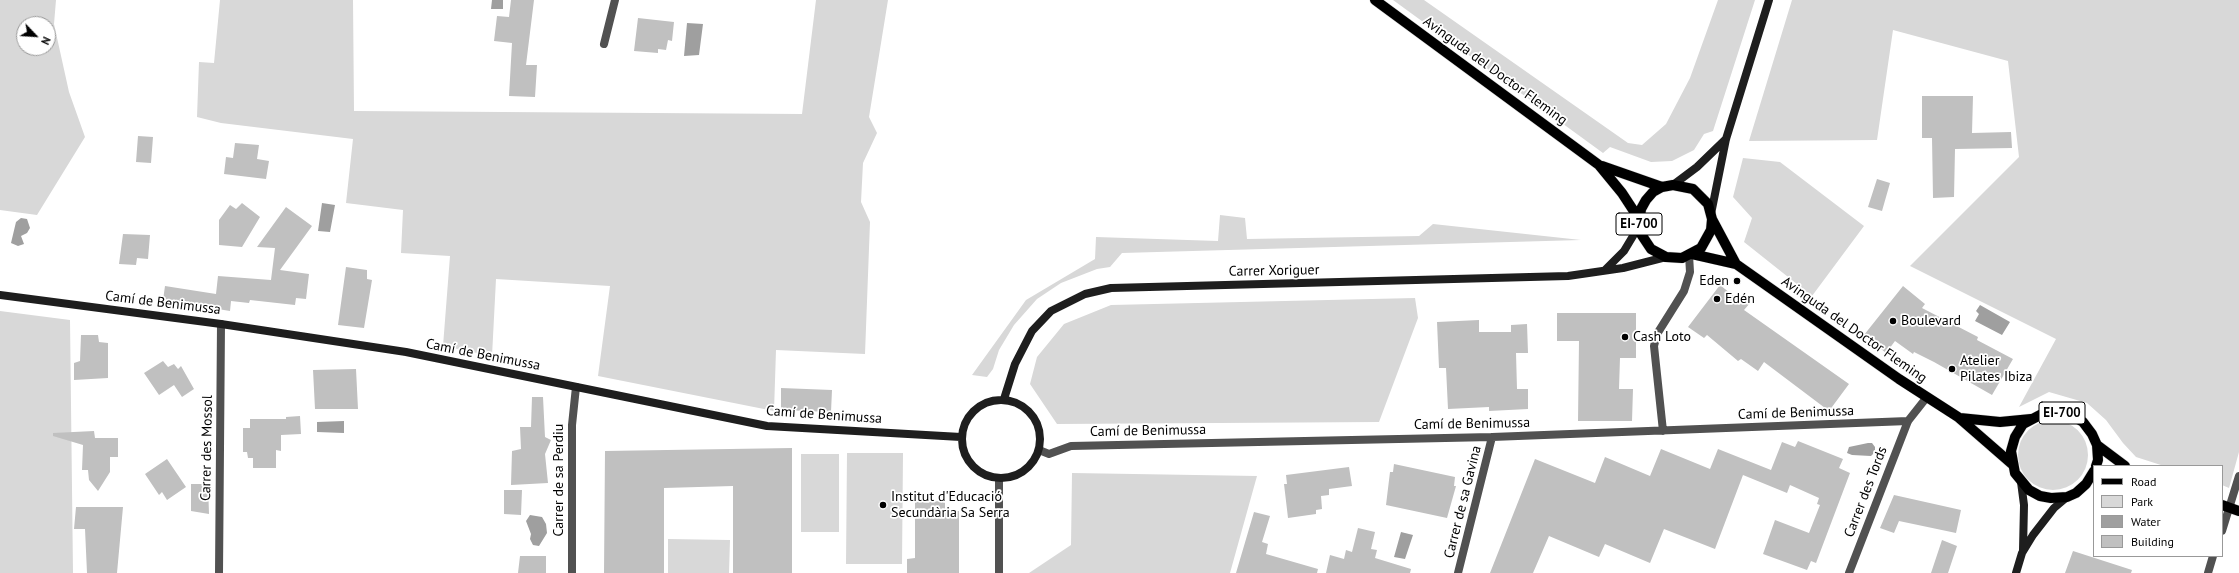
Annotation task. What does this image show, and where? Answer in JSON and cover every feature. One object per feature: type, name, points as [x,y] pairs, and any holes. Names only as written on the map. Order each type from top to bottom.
[{"type":"main road","name":"Avinguda del Doctor Fleming","points":[[1375,0],[1599,165],[1622,192],[1639,222]]},
{"type":"main road","name":"Avinguda del Doctor Fleming","points":[[1599,165],[1662,187]]},
{"type":"main road","name":"EI-700","points":[[1691,255],[1674,258],[1666,257],[1651,249],[1645,242],[1639,222],[1646,200],[1662,187],[1673,185],[1693,189],[1705,200],[1712,216]]},
{"type":"main road","name":"Avinguda del Doctor Fleming","points":[[1712,216],[1736,264]]},
{"type":"main road","points":[[1691,255],[1707,240],[1711,230],[1712,216]]},
{"type":"main road","name":"Avinguda del Doctor Fleming","points":[[1691,255],[1736,264],[1958,417],[2012,464]]},
{"type":"main road","name":"EI-700","points":[[2093,487],[2071,495],[2051,498],[2040,496],[2029,490],[2021,482],[2012,464],[2011,451],[2015,437],[2023,424],[2031,418],[2042,414],[2056,412],[2071,415],[2083,422],[2092,434],[2097,445],[2124,465]]},
{"type":"main road","name":"Avinguda del Doctor Fleming","points":[[1958,417],[2000,422],[2031,418]]},
{"type":"main road","points":[[2096,465],[2097,445]]},
{"type":"main road","points":[[2071,495],[2086,484],[2093,474]]},
{"type":"street","points":[[604,44],[614,0]]},
{"type":"street","points":[[1712,216],[1726,139],[1769,0]]},
{"type":"street","points":[[1673,185],[1697,167],[1726,139]]},
{"type":"street","points":[[1605,270],[1624,251],[1639,222]]},
{"type":"street","points":[[1663,431],[1654,346],[1657,334],[1684,291],[1690,272],[1691,255]]},
{"type":"street","name":"Carrer Xoriguer","points":[[1004,399],[1015,364],[1032,331],[1051,311],[1085,294],[1111,288],[1568,276],[1666,257]]},
{"type":"street","name":"Camí de Benimussa","points":[[0,295],[221,324],[406,352],[767,426],[961,437]]},
{"type":"street","name":"Carrer des Mossol","points":[[219,573],[221,324]]},
{"type":"street","name":"Carrer de sa Perdiu","points":[[572,573],[572,425],[576,387]]},
{"type":"street","name":"Carrer des Tords","points":[[1849,573],[1908,421],[1927,397]]},
{"type":"street","points":[[1004,399],[1020,405],[1034,416],[1040,433],[1039,450],[1030,466],[1016,476],[999,479],[979,472],[965,457],[961,437],[968,417],[984,403],[1004,399]]},
{"type":"street","name":"Camí de Benimussa","points":[[1039,450],[1049,454],[1071,446],[1492,437],[1908,421]]},
{"type":"street","name":"Carrer de sa Gavina","points":[[1458,573],[1492,437]]},
{"type":"street","points":[[2223,528],[2239,476]]},
{"type":"street","points":[[999,479],[999,573]]},
{"type":"street","points":[[2016,573],[2022,553],[2024,505],[2021,482]]},
{"type":"street","points":[[2022,553],[2043,522],[2071,495]]},
{"type":"street","points":[[2208,573],[2213,557]]},
{"type":"green space","points":[[0,0],[56,0],[55,16],[16,16],[16,56],[56,56],[56,33],[69,92],[85,137],[37,215],[0,210]]},
{"type":"green space","points":[[220,0],[353,0],[354,111],[802,114],[816,0],[888,0],[869,117],[877,133],[863,163],[861,202],[870,222],[865,354],[776,350],[774,411],[598,376],[610,286],[496,279],[492,356],[443,346],[450,256],[401,253],[403,210],[346,203],[353,139],[221,123],[197,117],[199,62],[214,63]]},
{"type":"green space","points":[[1393,0],[1424,0],[1628,143],[1642,145],[1666,124],[1690,78],[1718,0],[1755,0],[1713,131],[1704,134],[1694,150],[1672,161],[1651,162],[1610,147],[1603,153]]},
{"type":"green space","points":[[1792,0],[2239,0],[2239,452],[2229,488],[2223,485],[2223,465],[2161,465],[2136,457],[2123,443],[2106,420],[2087,403],[2049,392],[2019,407],[2056,339],[1910,266],[2019,157],[2008,61],[1893,30],[1877,140],[1749,141]]},
{"type":"green space","points":[[1743,158],[1780,162],[1864,226],[1812,296],[1744,242],[1752,218],[1733,197]]},
{"type":"green space","points":[[1220,215],[1245,218],[1247,239],[1419,236],[1433,224],[1581,240],[1122,253],[1110,267],[1097,269],[1061,283],[1037,299],[1014,325],[999,350],[993,369],[987,377],[972,375],[1026,300],[1095,259],[1096,237],[1218,241]]},
{"type":"green space","points":[[1415,298],[1418,318],[1379,422],[1057,424],[1030,384],[1037,357],[1064,324],[1111,305]]},
{"type":"green space","points":[[0,311],[70,320],[73,573],[0,573]]},
{"type":"green space","points":[[2053,420],[2066,423],[2078,430],[2085,442],[2088,455],[2085,468],[2078,480],[2066,487],[2053,490],[2040,487],[2028,480],[2021,468],[2018,455],[2021,442],[2028,430],[2040,423]]},
{"type":"green space","points":[[847,453],[903,453],[902,564],[846,564]]},
{"type":"green space","points":[[801,454],[839,454],[839,532],[801,532]]},
{"type":"green space","points":[[1072,473],[1257,476],[1230,573],[1029,573],[1071,545]]},
{"type":"green space","points":[[668,539],[730,540],[729,573],[668,573]]},
{"type":"water","points":[[492,0],[503,0],[503,9],[491,9]]},
{"type":"water","points":[[687,23],[703,24],[699,55],[684,56]]},
{"type":"water","points":[[322,203],[335,205],[330,232],[318,231]]},
{"type":"water","points":[[21,218],[27,219],[30,228],[27,233],[21,236],[24,244],[18,246],[11,243],[16,222]]},
{"type":"water","points":[[1980,305],[2010,322],[2002,335],[1975,321],[1979,314],[1976,311]]},
{"type":"water","points":[[344,421],[344,433],[317,432],[317,422]]},
{"type":"water","points":[[1872,443],[1875,447],[1875,452],[1871,456],[1852,455],[1847,453],[1849,447]]},
{"type":"water","points":[[530,515],[542,517],[546,524],[547,533],[539,546],[533,545],[530,539],[531,534],[526,521]]},
{"type":"water","points":[[1401,532],[1413,535],[1405,559],[1394,557]]},
{"type":"building","points":[[511,0],[534,0],[526,65],[537,65],[535,97],[509,96],[512,43],[494,41],[497,16],[509,17]]},
{"type":"building","points":[[638,18],[674,22],[672,41],[668,40],[666,50],[658,49],[658,53],[634,51]]},
{"type":"building","points":[[1922,96],[1973,96],[1972,133],[2011,132],[2012,148],[1955,149],[1954,197],[1933,198],[1932,138],[1922,138]]},
{"type":"building","points":[[138,136],[153,137],[151,163],[136,162]]},
{"type":"building","points":[[235,143],[259,145],[257,159],[269,161],[266,179],[224,174],[226,157],[233,158]]},
{"type":"building","points":[[1877,179],[1890,183],[1882,211],[1868,207]]},
{"type":"building","points":[[242,203],[260,217],[242,247],[219,245],[219,220],[230,205],[236,209]]},
{"type":"building","points":[[286,207],[312,226],[280,270],[309,274],[306,299],[296,298],[295,305],[250,300],[249,303],[231,301],[230,311],[163,300],[165,286],[216,294],[218,276],[271,280],[275,248],[257,247]]},
{"type":"building","points":[[123,234],[150,235],[148,259],[137,258],[136,265],[119,264]]},
{"type":"building","points":[[346,267],[367,270],[367,279],[372,280],[364,328],[338,325]]},
{"type":"building","points":[[1720,285],[1735,297],[1738,294],[1750,303],[1744,310],[1849,384],[1829,411],[1764,362],[1758,371],[1741,359],[1738,361],[1707,335],[1704,338],[1688,327]]},
{"type":"building","points":[[1903,286],[1925,304],[1922,308],[1978,337],[1977,340],[2013,359],[1992,395],[1934,362],[1914,352],[1913,354],[1895,341],[1886,353],[1864,335]]},
{"type":"building","points":[[1557,313],[1636,313],[1636,358],[1620,358],[1619,389],[1633,389],[1632,421],[1578,421],[1579,341],[1557,341]]},
{"type":"building","points":[[1479,320],[1479,332],[1511,332],[1511,325],[1527,324],[1528,353],[1516,353],[1517,389],[1528,389],[1528,409],[1489,411],[1489,407],[1448,409],[1446,368],[1439,368],[1437,322]]},
{"type":"building","points":[[81,335],[98,335],[99,342],[108,343],[108,378],[74,380],[74,363],[80,361]]},
{"type":"building","points":[[163,361],[168,367],[174,364],[178,369],[181,366],[194,389],[182,397],[174,385],[159,395],[144,373]]},
{"type":"building","points":[[356,369],[358,409],[315,409],[313,370]]},
{"type":"building","points":[[781,388],[832,390],[831,412],[781,410]]},
{"type":"building","points":[[532,397],[543,397],[545,437],[551,440],[545,454],[548,483],[511,485],[512,451],[521,449],[520,427],[531,427]]},
{"type":"building","points":[[300,416],[301,434],[281,435],[281,451],[276,450],[276,468],[253,468],[253,458],[248,458],[247,452],[243,452],[243,428],[250,428],[250,419],[286,419],[286,417]]},
{"type":"building","points":[[94,431],[95,438],[118,438],[118,457],[110,457],[110,472],[98,491],[89,480],[88,470],[82,470],[83,445],[53,436],[53,433]]},
{"type":"building","points":[[1798,441],[1843,459],[1839,468],[1850,473],[1816,563],[1811,561],[1807,570],[1763,554],[1775,520],[1809,533],[1820,505],[1817,504],[1819,498],[1790,485],[1787,493],[1743,475],[1715,549],[1664,529],[1650,563],[1605,544],[1599,557],[1549,536],[1533,573],[1490,573],[1535,459],[1595,483],[1605,457],[1650,476],[1661,449],[1710,469],[1718,449],[1771,470],[1782,442],[1795,447]]},
{"type":"building","points":[[792,448],[792,573],[733,573],[733,486],[664,488],[664,573],[604,573],[605,451]]},
{"type":"building","points":[[167,459],[186,487],[167,500],[162,492],[159,495],[145,474]]},
{"type":"building","points":[[1394,464],[1455,477],[1454,486],[1456,486],[1447,518],[1386,505],[1390,472],[1393,472]]},
{"type":"building","points":[[1349,467],[1352,486],[1329,489],[1329,495],[1321,496],[1322,509],[1316,510],[1316,514],[1288,518],[1284,484],[1287,484],[1286,475]]},
{"type":"building","points":[[191,484],[208,484],[209,514],[191,511]]},
{"type":"building","points":[[504,490],[522,490],[521,515],[504,514]]},
{"type":"building","points":[[1894,495],[1961,510],[1956,533],[1899,521],[1894,533],[1880,528]]},
{"type":"building","points":[[945,501],[945,512],[959,511],[959,573],[907,573],[907,559],[915,558],[915,502]]},
{"type":"building","points":[[76,507],[123,507],[117,573],[87,573],[85,529],[74,529]]},
{"type":"building","points":[[1254,512],[1270,516],[1262,542],[1268,544],[1266,554],[1318,569],[1317,573],[1236,573]]},
{"type":"building","points":[[1358,528],[1375,532],[1371,549],[1377,550],[1375,558],[1411,569],[1410,573],[1326,573],[1330,555],[1344,559],[1346,550],[1352,552]]},
{"type":"building","points":[[1942,540],[1957,546],[1948,573],[1931,573]]},
{"type":"building","points":[[2073,551],[2132,570],[2131,573],[2065,573]]},
{"type":"building","points":[[520,556],[546,556],[546,573],[518,573]]},
{"type":"place","name":"Eden","points":[[1737,281]]},
{"type":"place","name":"Edén","points":[[1717,299]]},
{"type":"place","name":"Boulevard","points":[[1893,321]]},
{"type":"place","name":"Cash Loto","points":[[1625,337]]},
{"type":"place","name":"Atelier Pilates Ibiza","points":[[1952,369]]},
{"type":"place","name":"Institut d'Educació Secundària Sa Serra","points":[[883,505]]}]
